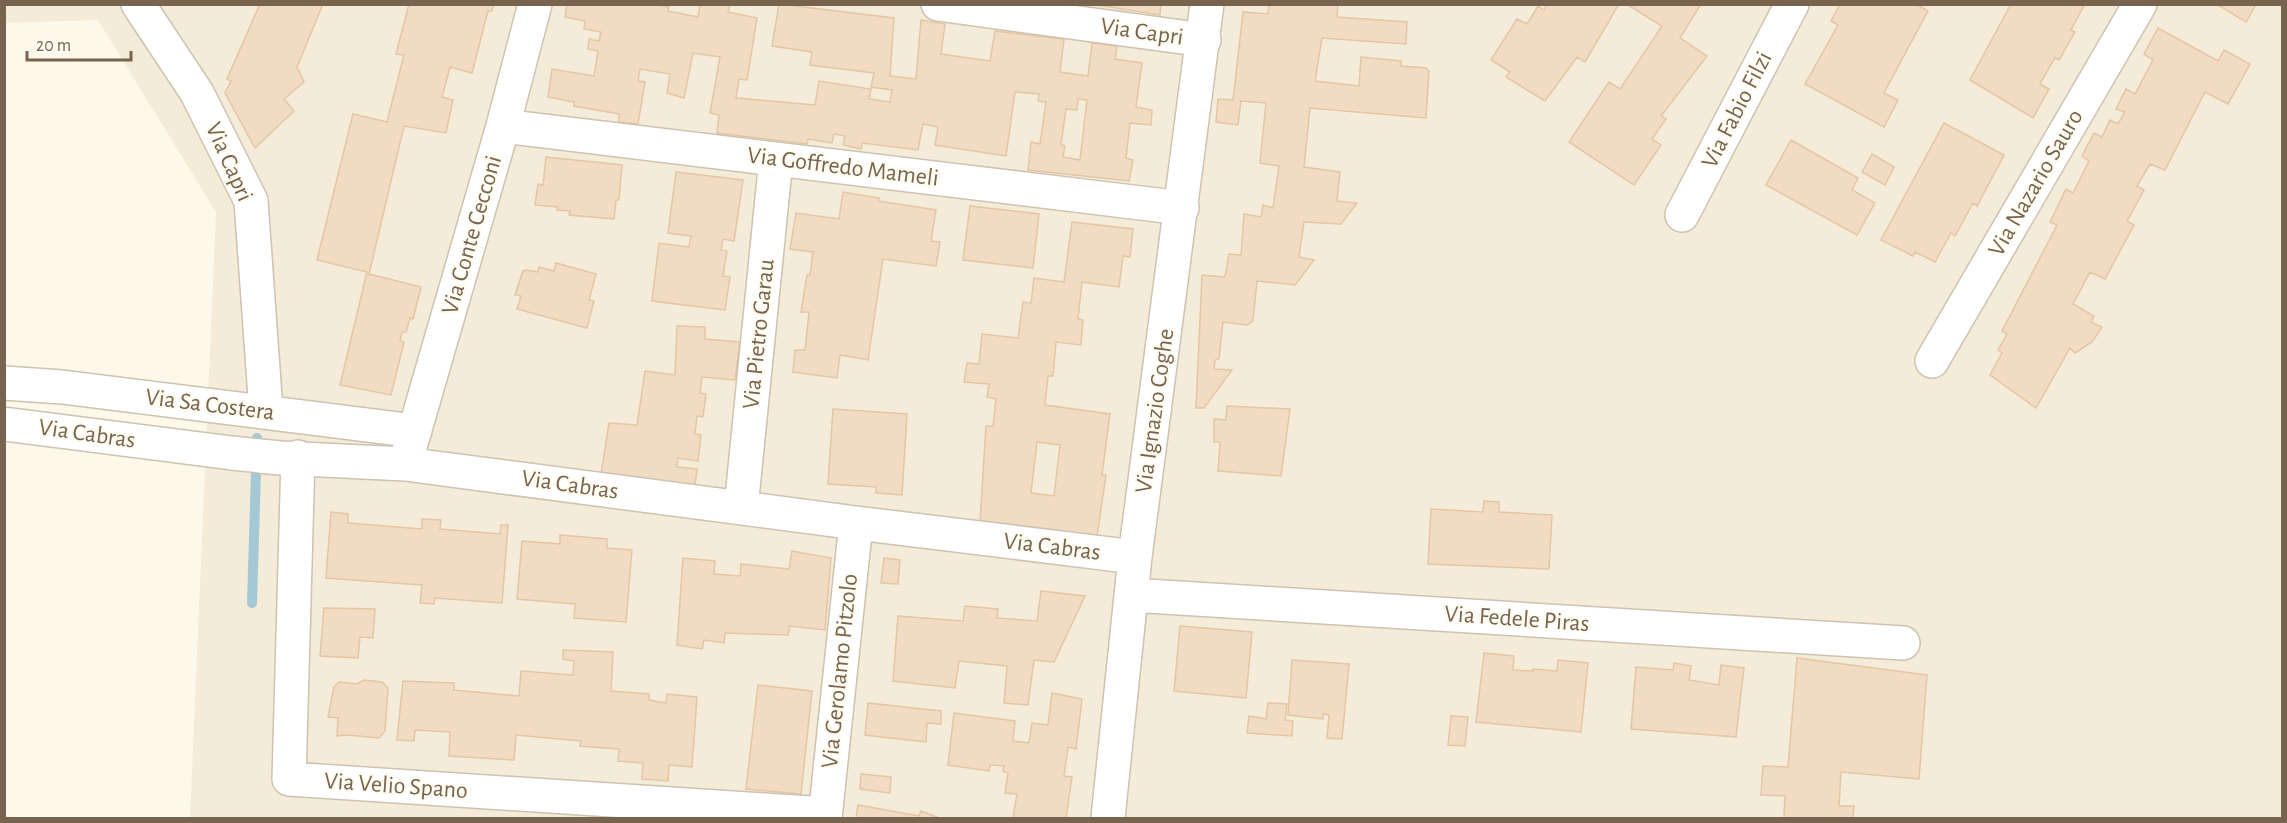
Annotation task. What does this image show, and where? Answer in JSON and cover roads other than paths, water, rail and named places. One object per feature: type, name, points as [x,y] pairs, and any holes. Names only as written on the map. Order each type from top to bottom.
[{"type":"street","name":"Via Capri","points":[[138,4],[197,93],[251,201],[266,411]]},
{"type":"street","name":"Via Conte Cecconi","points":[[405,464],[503,126],[535,4]]},
{"type":"street","name":"Via Capri","points":[[938,4],[1204,40]]},
{"type":"street","name":"Via Ignazio Coghe","points":[[1108,819],[1135,557],[1207,4]]},
{"type":"street","name":"Via Fabio Filzi","points":[[1682,215],[1792,4]]},
{"type":"street","name":"Via Nazario Sauro","points":[[1932,362],[2140,4]]},
{"type":"street","name":"Via Goffredo Mameli","points":[[503,126],[1182,208]]},
{"type":"street","name":"Via Pietro Garau","points":[[741,508],[776,159]]},
{"type":"street","name":"Via Sa Costera","points":[[4,383],[62,387],[415,431]]},
{"type":"street","name":"Via Cabras","points":[[4,424],[232,453],[405,464],[1135,557]]},
{"type":"street","name":"Via Velio Spano","points":[[289,458],[289,779],[825,816]]},
{"type":"street","name":"Via Gerolamo Pitzolo","points":[[825,816],[856,523]]},
{"type":"street","name":"Via Fedele Piras","points":[[1131,595],[1903,643]]},
{"type":"waterway","points":[[252,603],[257,438]]}]
